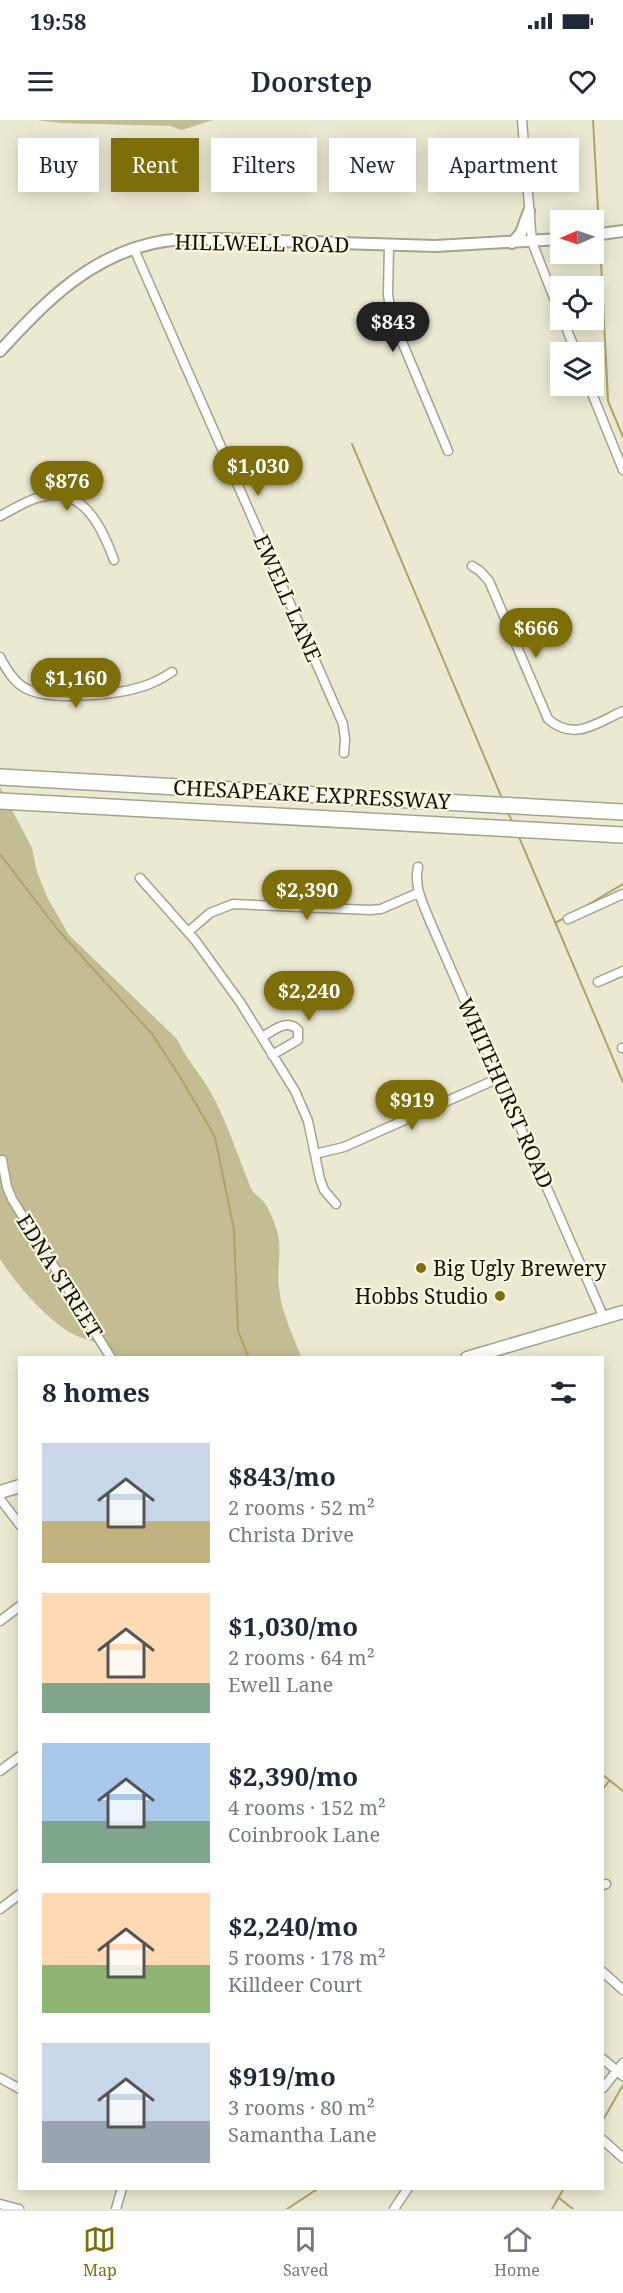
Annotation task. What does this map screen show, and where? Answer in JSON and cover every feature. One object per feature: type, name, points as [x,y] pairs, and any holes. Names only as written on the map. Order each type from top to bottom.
[{"type":"highway","name":"CHESAPEAKE EXPRESSWAY","points":[[0,777],[623,812]]},
{"type":"highway","name":"CHESAPEAKE EXPRESSWAY","points":[[0,801],[623,835]]},
{"type":"main road","points":[[474,1356],[623,1312]]},
{"type":"main road","points":[[0,1492],[18,1487]]},
{"type":"street","points":[[522,120],[532,242],[550,288]]},
{"type":"street","points":[[512,243],[521,233],[529,211]]},
{"type":"street","points":[[604,234],[623,231]]},
{"type":"street","name":"HILLWELL ROAD","points":[[0,351],[36,311],[60,290],[97,266],[134,249],[158,243],[185,239],[435,246],[550,240]]},
{"type":"street","points":[[389,245],[388,295],[392,318],[448,450]]},
{"type":"street","name":"EWELL LANE","points":[[134,249],[338,713],[345,733],[344,753]]},
{"type":"street","points":[[593,396],[623,470]]},
{"type":"street","points":[[69,499],[76,478]]},
{"type":"street","points":[[0,516],[40,497],[53,495],[69,499],[88,510],[101,527],[114,560]]},
{"type":"street","points":[[472,566],[489,581],[548,719],[558,728],[580,730],[623,711]]},
{"type":"street","points":[[0,657],[13,677],[25,688],[53,695],[79,696],[140,687],[154,683],[172,672]]},
{"type":"street","name":"WHITEHURST ROAD","points":[[417,867],[418,893],[604,1318]]},
{"type":"street","points":[[140,878],[188,932],[240,1002],[262,1037],[303,1108],[324,1190],[336,1204]]},
{"type":"street","points":[[188,932],[217,908],[233,904],[370,910],[381,909],[418,893]]},
{"type":"street","points":[[568,919],[623,894]]},
{"type":"street","points":[[598,982],[623,971]]},
{"type":"street","points":[[262,1037],[285,1024],[294,1026],[298,1030],[298,1040],[272,1055]]},
{"type":"street","points":[[315,1154],[344,1147],[499,1078]]},
{"type":"street","name":"EDNA STREET","points":[[2,1160],[7,1187],[12,1199],[110,1356]]},
{"type":"street","points":[[0,1499],[18,1522]]},
{"type":"street","points":[[0,1621],[18,1608]]},
{"type":"street","points":[[0,1771],[18,1758]]},
{"type":"street","points":[[0,1909],[18,1896]]},
{"type":"street","points":[[604,1973],[623,1990]]},
{"type":"street","points":[[604,2060],[620,2073]]},
{"type":"street","points":[[604,2087],[620,2073],[623,2063]]},
{"type":"street","points":[[0,2078],[18,2088]]},
{"type":"street","points":[[604,2141],[623,2158]]},
{"type":"street","points":[[117,2209],[122,2190]]},
{"type":"street","points":[[394,2209],[407,2190]]},
{"type":"street","points":[[0,2204],[19,2209]]},
{"type":"shaded area","points":[[37,120],[213,120],[182,130],[170,126],[59,123]]},
{"type":"shaded area","points":[[0,787],[32,848],[37,872],[47,897],[69,935],[177,1039],[215,1100],[252,1190],[265,1203],[278,1233],[280,1297],[301,1356],[114,1356],[104,1347],[71,1333],[51,1319],[14,1279],[0,1259]]},
{"type":"waterway","points":[[593,120],[598,210]]},
{"type":"waterway","points":[[601,264],[608,401],[623,437]]},
{"type":"waterway","points":[[352,444],[501,796]]},
{"type":"waterway","points":[[508,813],[512,821]]},
{"type":"waterway","points":[[519,837],[623,1082]]},
{"type":"waterway","points":[[0,854],[58,930],[152,1034],[215,1137],[234,1230],[238,1331],[248,1356]]},
{"type":"waterway","points":[[579,910],[623,884]]},
{"type":"waterway","points":[[555,923],[566,917]]},
{"type":"waterway","points":[[604,1776],[623,1791]]},
{"type":"waterway","points":[[604,1788],[609,1781]]},
{"type":"waterway","points":[[604,2118],[623,2085]]},
{"type":"waterway","points":[[287,2209],[316,2190]]},
{"type":"waterway","points":[[552,2209],[563,2190]]},
{"type":"waterway","points":[[559,2198],[573,2209]]},
{"type":"place","name":"Big Ugly Brewery","points":[[421,1268]]},
{"type":"place","name":"Hobbs Studio","points":[[500,1296]]}]
